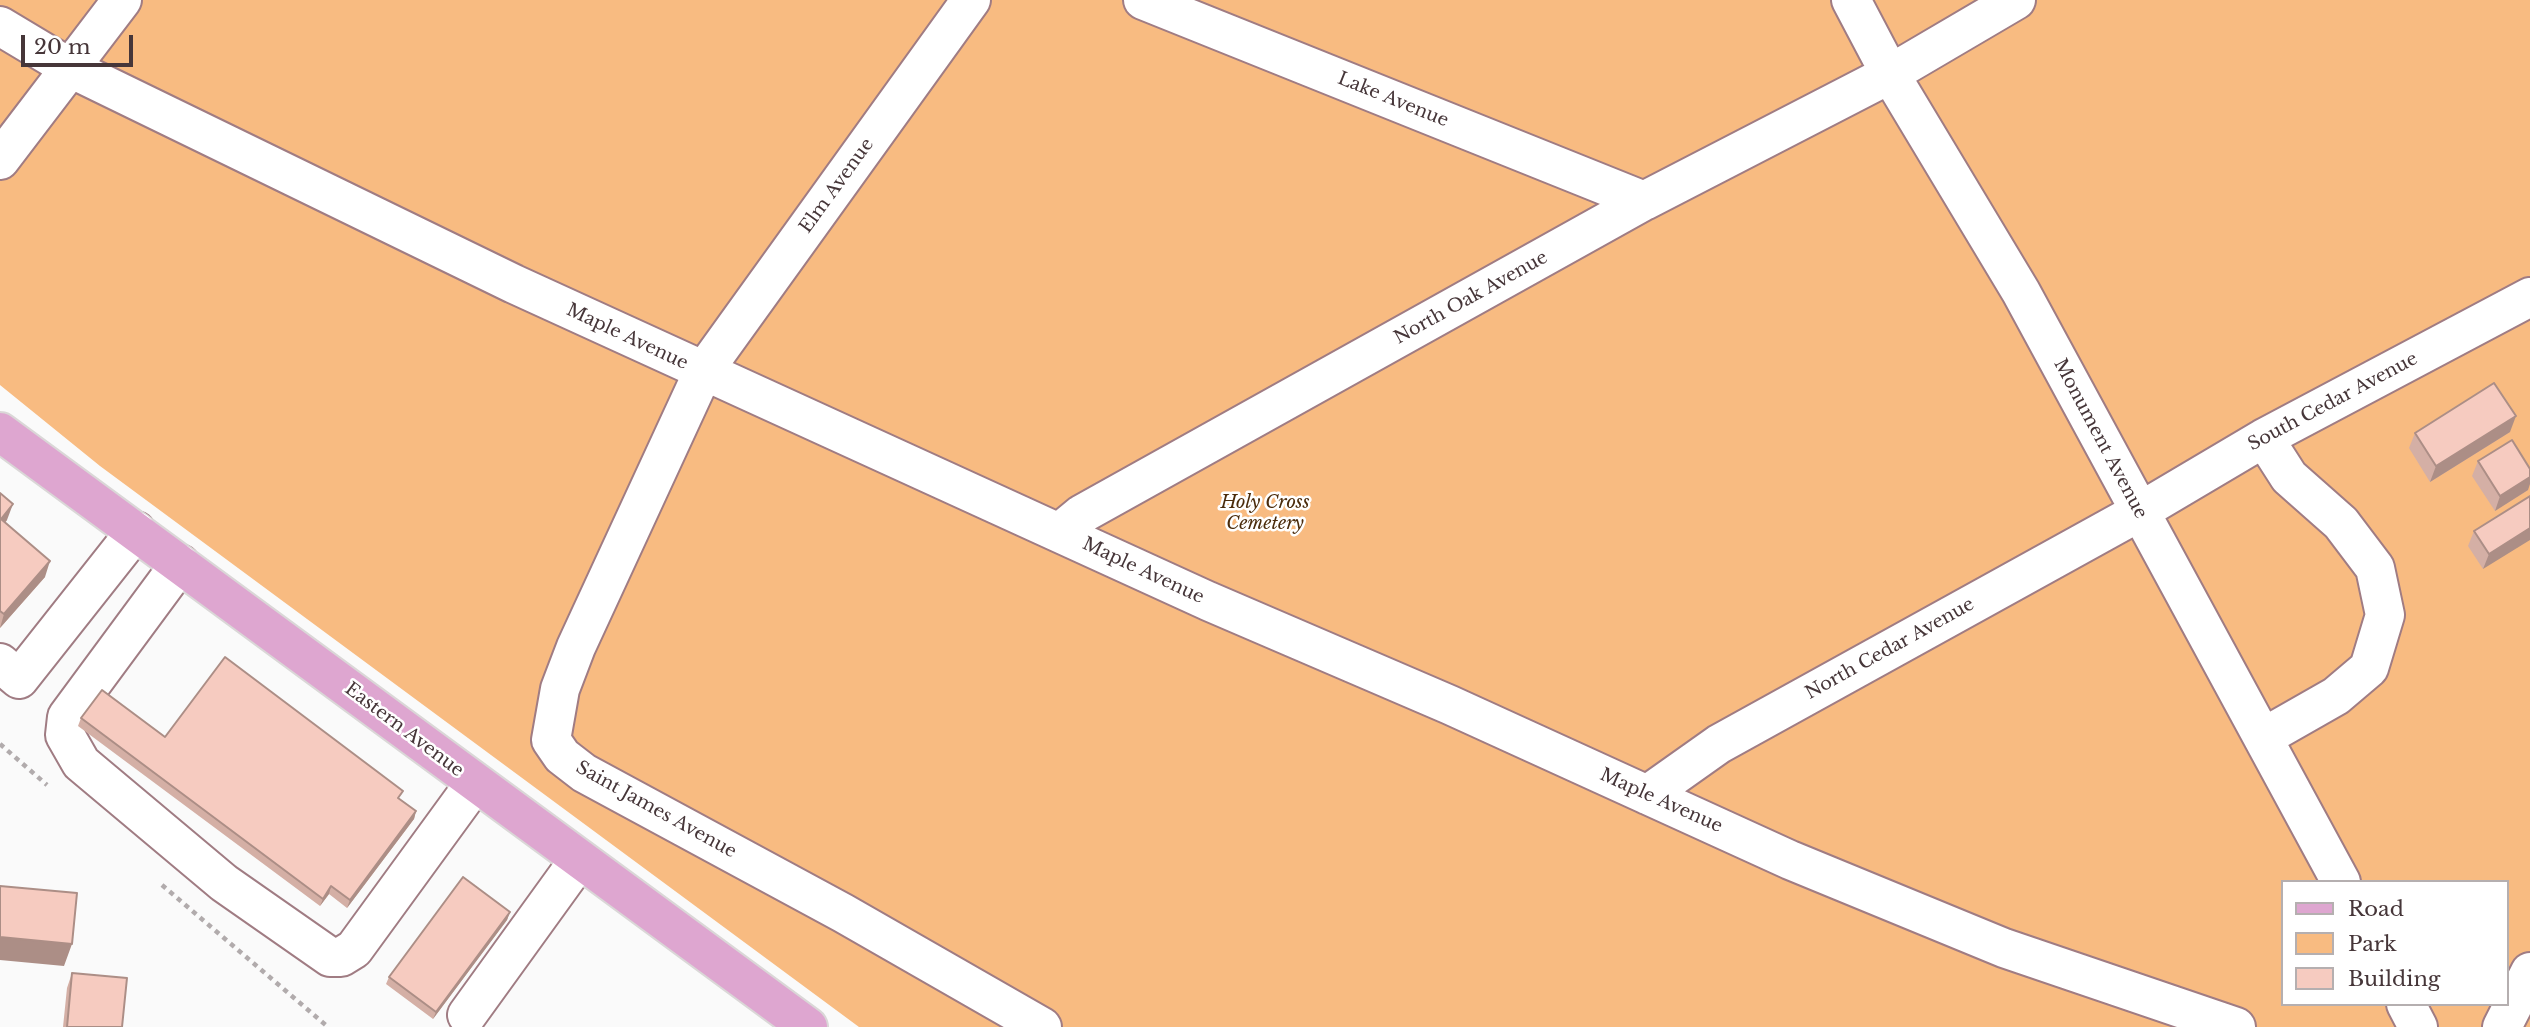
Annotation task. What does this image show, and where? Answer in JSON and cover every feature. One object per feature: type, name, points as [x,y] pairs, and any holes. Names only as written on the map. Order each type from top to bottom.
[{"type":"main road","name":"Eastern Avenue","points":[[0,432],[808,1027]]},
{"type":"lane","points":[[0,160],[122,0]]},
{"type":"lane","name":"Elm Avenue","points":[[703,372],[971,0]]},
{"type":"lane","name":"Lake Avenue","points":[[1143,0],[1644,201]]},
{"type":"lane","name":"Monument Avenue","points":[[1851,0],[1890,74],[2021,292],[2340,880]]},
{"type":"lane","name":"North Oak Avenue","points":[[1059,533],[1082,514],[1644,201],[1890,74],[2016,0]]},
{"type":"lane","name":"Maple Avenue","points":[[0,26],[70,68],[703,372],[1059,533],[1790,860],[2004,948],[2236,1027]]},
{"type":"lane","name":"South Cedar Avenue","points":[[2139,512],[2264,438],[2530,297]]},
{"type":"lane","name":"Saint James Avenue","points":[[703,372],[576,647],[561,689],[551,740],[562,756],[584,774],[843,913],[1042,1027]]},
{"type":"lane","points":[[2264,438],[2289,477],[2341,523],[2375,568],[2385,615],[2370,668],[2336,696],[2264,737]]},
{"type":"lane","name":"North Cedar Avenue","points":[[1647,794],[1719,744],[2139,512]]},
{"type":"lane","points":[[0,663],[19,679],[136,531]]},
{"type":"lane","points":[[180,564],[67,718],[65,736],[81,763],[224,883],[330,957],[341,957],[354,948],[475,783]]},
{"type":"lane","points":[[467,1015],[579,859]]},
{"type":"lane","points":[[2502,1027],[2530,972]]},
{"type":"lane","points":[[2407,1006],[2418,1027]]},
{"type":"green space","name":"Holy Cross Cemetery","points":[[0,0],[2530,0],[2530,1027],[859,1027],[100,466],[0,385]]},
{"type":"building","points":[[2494,383],[2516,416],[2436,466],[2415,433]]},
{"type":"building","points":[[2512,440],[2530,469],[2530,477],[2500,496],[2478,461]]},
{"type":"building","points":[[0,493],[13,504],[1,519],[50,561],[4,614],[0,611]]},
{"type":"building","points":[[2530,496],[2530,528],[2489,554],[2474,531]]},
{"type":"building","points":[[225,657],[403,791],[398,798],[416,811],[350,900],[331,886],[323,899],[81,718],[102,690],[165,737]]},
{"type":"building","points":[[463,877],[510,912],[436,1012],[389,977]]},
{"type":"building","points":[[0,886],[77,893],[72,944],[0,937]]},
{"type":"building","points":[[72,973],[127,978],[122,1027],[67,1027]]}]
